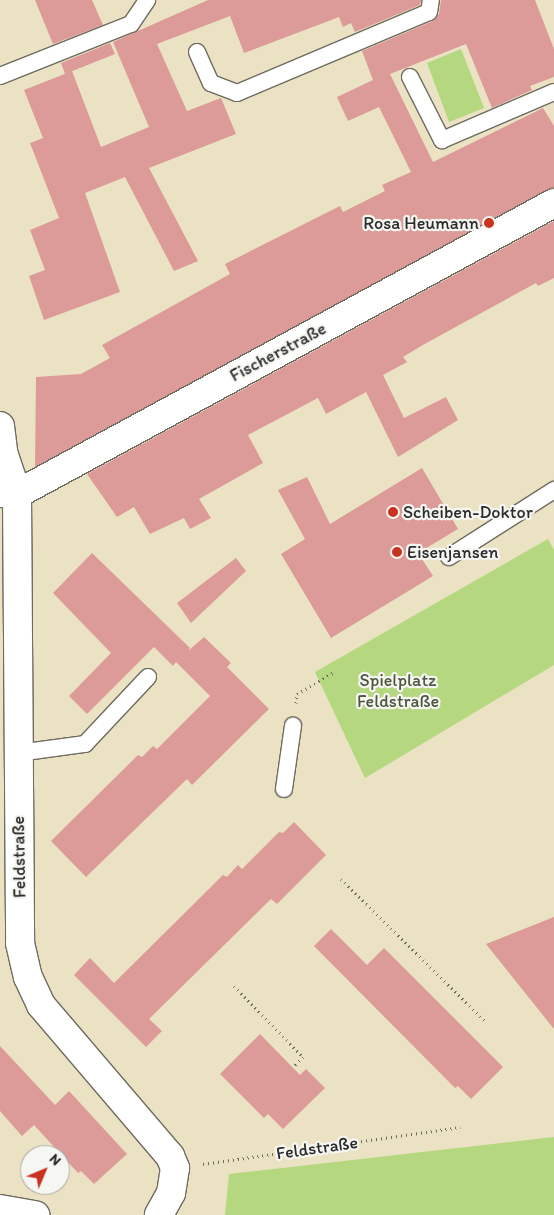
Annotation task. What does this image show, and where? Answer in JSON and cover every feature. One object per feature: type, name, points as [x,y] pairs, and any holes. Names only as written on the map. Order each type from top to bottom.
[{"type":"street","name":"Fischerstraße","points":[[8,493],[554,203]]},
{"type":"street","name":"Feldstraße","points":[[0,426],[8,493],[18,753],[20,943],[28,977],[41,1005],[170,1156],[175,1168]]},
{"type":"street","points":[[159,1215],[171,1193],[175,1168]]},
{"type":"street","points":[[0,1209],[35,1215]]},
{"type":"lane","points":[[0,76],[131,24],[147,0]]},
{"type":"lane","points":[[197,52],[211,83],[237,92],[429,12],[432,0]]},
{"type":"lane","points":[[410,77],[442,140],[554,92]]},
{"type":"lane","points":[[449,557],[554,490]]},
{"type":"lane","points":[[18,753],[85,744],[148,676]]},
{"type":"lane","points":[[284,789],[293,726]]},
{"type":"path","points":[[293,726],[297,694],[334,672]]},
{"type":"path","points":[[341,879],[484,1020]]},
{"type":"path","points":[[234,986],[303,1057],[293,1066]]},
{"type":"path","name":"Feldstraße","points":[[175,1168],[460,1127]]},
{"type":"green space","points":[[461,49],[484,108],[449,122],[427,63]]},
{"type":"green space","name":"Spielplatz Feldstraße","points":[[548,539],[554,550],[554,665],[365,778],[315,672]]},
{"type":"green space","points":[[554,1137],[554,1215],[225,1215],[229,1174]]},
{"type":"building","points":[[35,0],[92,0],[103,25],[53,44]]},
{"type":"building","points":[[208,0],[421,0],[420,5],[355,32],[351,23],[343,27],[339,17],[244,53],[230,16],[157,44],[187,111],[221,98],[236,134],[149,168],[198,261],[174,271],[125,177],[85,193],[120,292],[44,320],[29,276],[45,270],[30,230],[59,218],[30,143],[43,138],[24,90],[72,71],[101,147],[149,127],[113,42]]},
{"type":"building","points":[[441,0],[535,0],[554,49],[554,77],[530,86],[532,90],[492,108],[466,44],[390,74],[433,162],[543,108],[554,126],[554,187],[35,467],[36,377],[81,374],[110,358],[102,345],[230,274],[225,264],[340,206],[343,212],[385,191],[382,185],[411,172],[379,107],[348,121],[337,97],[373,80],[362,51],[433,21],[439,14]]},
{"type":"building","points":[[110,43],[115,54],[65,74],[61,63]]},
{"type":"building","points":[[554,221],[554,278],[538,286],[536,283],[421,346],[403,357],[407,362],[383,375],[404,418],[446,397],[458,420],[398,457],[366,392],[326,414],[318,398],[248,435],[263,463],[199,499],[211,518],[190,529],[184,518],[150,534],[134,507],[117,517],[87,474]]},
{"type":"building","points":[[422,468],[458,529],[418,553],[433,576],[331,638],[281,554],[305,539],[278,490],[307,477],[330,524]]},
{"type":"building","points":[[92,553],[190,648],[188,651],[204,637],[231,663],[227,667],[269,709],[192,785],[187,779],[86,877],[51,841],[138,755],[142,757],[153,746],[157,749],[210,696],[176,662],[173,666],[154,647],[87,714],[69,696],[111,653],[53,593]]},
{"type":"building","points":[[236,558],[246,571],[191,623],[177,603]]},
{"type":"building","points":[[294,822],[326,855],[277,904],[271,899],[149,1019],[162,1031],[146,1047],[74,975],[90,958],[114,983],[223,875],[227,877],[238,865],[242,869],[279,832],[283,833]]},
{"type":"building","points":[[554,917],[554,1029],[486,944]]},
{"type":"building","points":[[331,929],[367,965],[384,948],[503,1067],[471,1099],[458,1086],[455,1088],[314,946]]},
{"type":"building","points":[[260,1034],[300,1075],[306,1069],[325,1088],[283,1129],[268,1114],[264,1118],[220,1074]]},
{"type":"building","points":[[0,1046],[55,1105],[69,1091],[127,1154],[94,1184],[81,1171],[78,1173],[70,1164],[70,1145],[52,1145],[34,1125],[22,1136],[0,1111]]},
{"type":"place","name":"Rosa Heumann","points":[[489,223]]},
{"type":"place","name":"Scheiben-Doktor","points":[[393,512]]},
{"type":"place","name":"Eisenjansen","points":[[397,552]]}]
